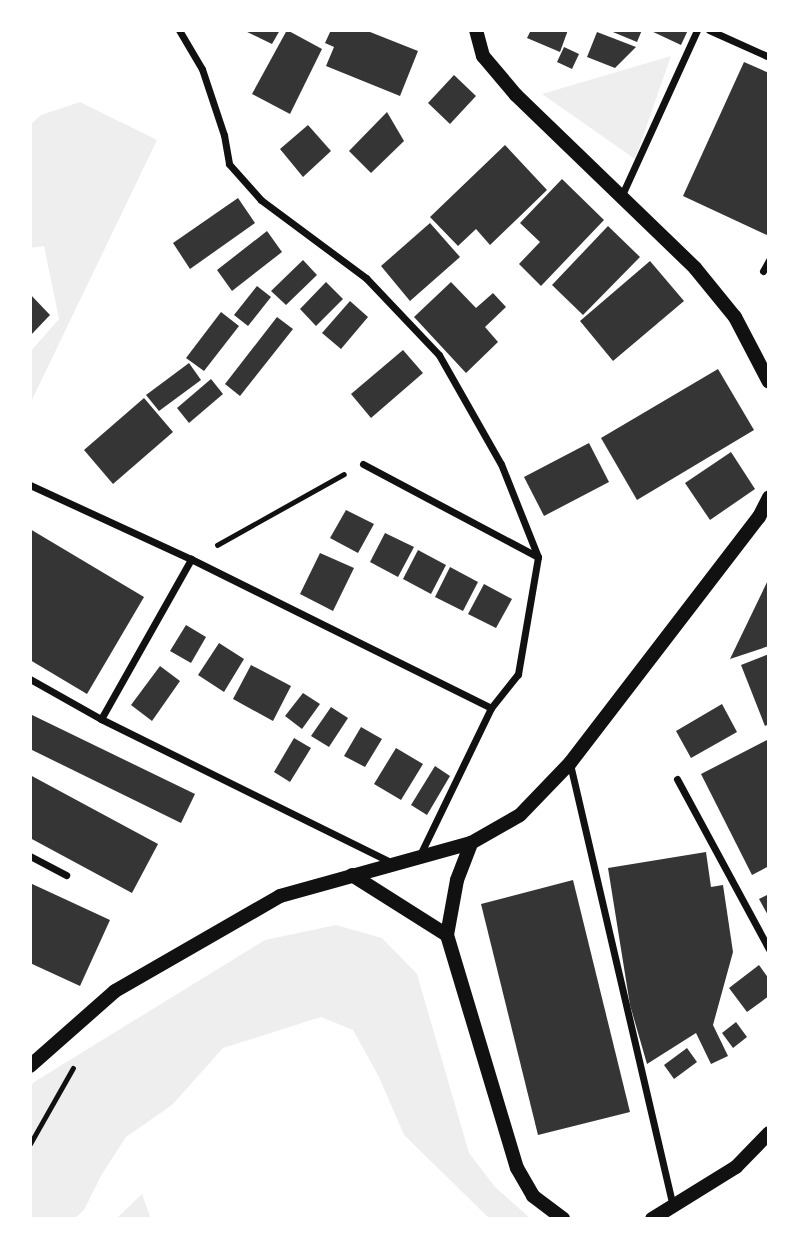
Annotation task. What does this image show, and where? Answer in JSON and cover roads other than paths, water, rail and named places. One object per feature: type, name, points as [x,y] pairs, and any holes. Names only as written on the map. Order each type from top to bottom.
[{"type":"main road","points":[[476,30],[483,56],[516,95],[695,268],[735,317],[769,382]]},
{"type":"main road","points":[[30,1066],[116,991],[280,896],[471,843],[520,815],[570,763],[764,513],[769,498]]},
{"type":"main road","points":[[471,843],[457,880],[447,935],[517,1168],[533,1196],[563,1219]]},
{"type":"main road","points":[[352,875],[447,935]]},
{"type":"main road","points":[[652,1219],[736,1167],[769,1133]]},
{"type":"street","points":[[179,30],[202,69],[224,135],[229,164],[261,200],[366,278],[439,355],[501,464],[538,557],[518,674],[491,708],[417,859]]},
{"type":"street","points":[[621,197],[697,30]]},
{"type":"street","points":[[709,30],[769,57]]},
{"type":"street","points":[[763,271],[769,260]]},
{"type":"street","points":[[363,464],[538,557]]},
{"type":"street","points":[[30,485],[191,559],[491,708]]},
{"type":"street","points":[[101,719],[191,559]]},
{"type":"street","points":[[30,679],[101,719],[394,864]]},
{"type":"street","points":[[570,763],[674,1206]]},
{"type":"street","points":[[677,779],[769,949]]},
{"type":"street","points":[[30,856],[66,875]]}]
